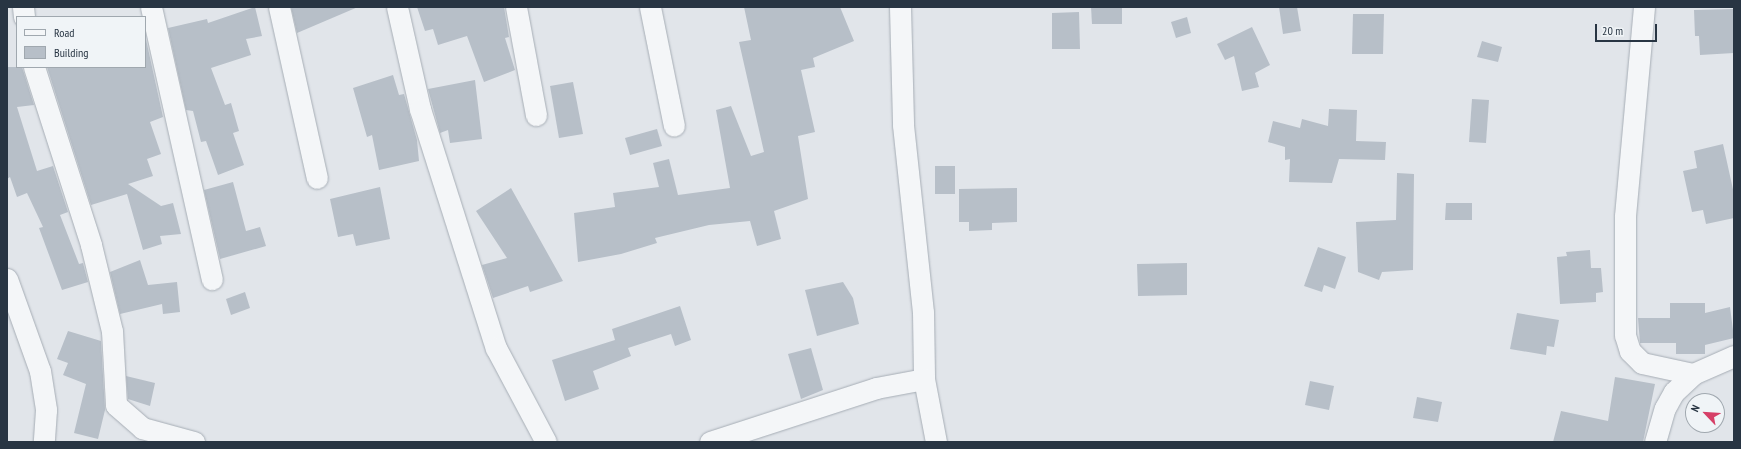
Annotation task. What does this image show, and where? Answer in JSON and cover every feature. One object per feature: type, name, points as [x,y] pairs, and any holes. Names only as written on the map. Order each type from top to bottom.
[{"type":"street","points":[[151,7],[212,279]]},
{"type":"street","points":[[279,7],[317,178]]},
{"type":"street","points":[[397,7],[420,109],[496,348],[546,442]]},
{"type":"street","points":[[516,7],[536,115]]},
{"type":"street","points":[[650,7],[674,126]]},
{"type":"street","points":[[904,7],[903,125],[922,312],[924,379],[936,442]]},
{"type":"street","points":[[1644,7],[1625,216],[1625,335],[1630,351],[1642,363],[1693,374]]},
{"type":"street","points":[[34,68],[91,245],[112,330],[116,405],[142,428],[194,442]]},
{"type":"street","points":[[7,279],[40,371],[46,410],[44,442]]},
{"type":"street","points":[[1655,442],[1665,408],[1674,392],[1693,374],[1734,356]]},
{"type":"street","points":[[710,442],[876,388],[924,379]]},
{"type":"building","points":[[255,7],[262,36],[246,39],[251,55],[211,68],[225,105],[231,103],[239,131],[233,133],[244,165],[218,175],[206,141],[201,142],[193,111],[186,110],[168,28],[207,19],[208,23]]},
{"type":"building","points":[[291,7],[358,7],[297,33]]},
{"type":"building","points":[[417,7],[504,7],[509,37],[505,38],[515,70],[484,82],[467,36],[438,45],[433,29],[425,31]]},
{"type":"building","points":[[744,7],[840,7],[854,41],[813,58],[815,67],[801,70],[815,132],[798,136],[808,199],[774,211],[781,239],[757,246],[750,221],[709,225],[655,238],[657,243],[621,254],[578,262],[574,213],[615,207],[613,193],[659,187],[653,163],[669,159],[678,195],[730,188],[716,110],[731,106],[751,156],[764,152],[739,42],[751,40]]},
{"type":"building","points":[[1091,7],[1122,7],[1122,24],[1092,24]]},
{"type":"building","points":[[1279,7],[1297,7],[1301,31],[1283,34]]},
{"type":"building","points":[[1734,9],[1734,53],[1700,55],[1699,36],[1695,36],[1694,10]]},
{"type":"building","points":[[1079,12],[1080,49],[1052,49],[1052,13]]},
{"type":"building","points":[[1353,14],[1384,14],[1383,54],[1352,54]]},
{"type":"building","points":[[1187,17],[1191,33],[1176,38],[1171,22]]},
{"type":"building","points":[[1252,27],[1270,65],[1255,73],[1259,87],[1242,91],[1234,56],[1225,60],[1217,44]]},
{"type":"building","points":[[146,40],[163,117],[150,122],[161,154],[147,159],[153,176],[128,184],[161,206],[173,203],[181,234],[160,236],[162,244],[143,250],[127,194],[91,205],[47,68],[146,68]]},
{"type":"building","points":[[1482,41],[1502,47],[1498,62],[1477,57]]},
{"type":"building","points":[[7,67],[16,67],[22,68],[34,105],[17,107],[37,171],[53,166],[68,212],[60,215],[79,264],[83,263],[88,282],[62,290],[39,228],[43,227],[27,193],[17,197],[10,177],[7,179]]},
{"type":"building","points":[[393,75],[399,95],[404,94],[417,140],[419,161],[379,170],[372,135],[367,137],[353,88]]},
{"type":"building","points":[[475,80],[482,139],[450,143],[448,130],[440,133],[428,89]]},
{"type":"building","points":[[573,82],[583,134],[559,138],[550,86]]},
{"type":"building","points":[[1472,99],[1489,100],[1486,143],[1469,142]]},
{"type":"building","points":[[1329,109],[1357,110],[1356,141],[1386,142],[1385,160],[1339,159],[1332,183],[1289,182],[1290,159],[1285,160],[1285,147],[1268,142],[1273,121],[1300,128],[1302,119],[1328,126]]},
{"type":"building","points":[[657,129],[662,146],[630,155],[625,138]]},
{"type":"building","points":[[1723,144],[1734,194],[1734,218],[1706,224],[1703,210],[1692,212],[1683,171],[1697,168],[1694,151]]},
{"type":"building","points":[[935,166],[955,166],[955,194],[935,194]]},
{"type":"building","points":[[1397,173],[1414,174],[1413,270],[1382,272],[1379,280],[1358,272],[1356,222],[1396,220]]},
{"type":"building","points":[[233,182],[246,231],[260,227],[266,246],[220,259],[204,190]]},
{"type":"building","points":[[380,187],[390,239],[356,246],[353,234],[338,237],[330,199]]},
{"type":"building","points":[[511,188],[563,281],[530,292],[528,286],[493,298],[482,265],[507,258],[476,211]]},
{"type":"building","points":[[1017,188],[1017,222],[992,223],[992,230],[969,231],[969,222],[959,222],[959,189]]},
{"type":"building","points":[[1446,203],[1472,203],[1472,220],[1445,220]]},
{"type":"building","points":[[1318,247],[1346,257],[1335,289],[1324,285],[1322,292],[1304,286]]},
{"type":"building","points":[[1590,250],[1591,268],[1601,268],[1603,292],[1596,293],[1596,302],[1560,304],[1557,257],[1567,256],[1566,252]]},
{"type":"building","points":[[140,260],[148,285],[177,282],[180,312],[163,314],[162,304],[120,314],[110,272]]},
{"type":"building","points":[[1187,263],[1187,295],[1138,296],[1137,264]]},
{"type":"building","points":[[843,282],[853,298],[859,324],[817,336],[805,290]]},
{"type":"building","points":[[245,292],[250,308],[231,315],[226,299]]},
{"type":"building","points":[[1670,303],[1705,303],[1705,313],[1730,307],[1734,338],[1705,345],[1705,354],[1676,354],[1676,343],[1640,343],[1638,318],[1670,318]]},
{"type":"building","points":[[680,306],[691,340],[675,346],[671,334],[628,348],[631,356],[593,371],[599,389],[565,401],[552,360],[615,340],[612,329]]},
{"type":"building","points":[[1517,313],[1559,320],[1554,347],[1547,346],[1546,355],[1510,349]]},
{"type":"building","points":[[68,331],[101,341],[105,410],[98,439],[74,433],[86,384],[63,375],[68,363],[57,359]]},
{"type":"building","points":[[811,348],[823,390],[801,399],[788,354]]},
{"type":"building","points":[[126,376],[155,383],[150,406],[128,399]]},
{"type":"building","points":[[1615,377],[1655,384],[1643,442],[1553,442],[1561,411],[1608,421]]},
{"type":"building","points":[[1310,381],[1334,386],[1329,410],[1305,405]]},
{"type":"building","points":[[1417,397],[1442,402],[1438,422],[1413,418]]}]
